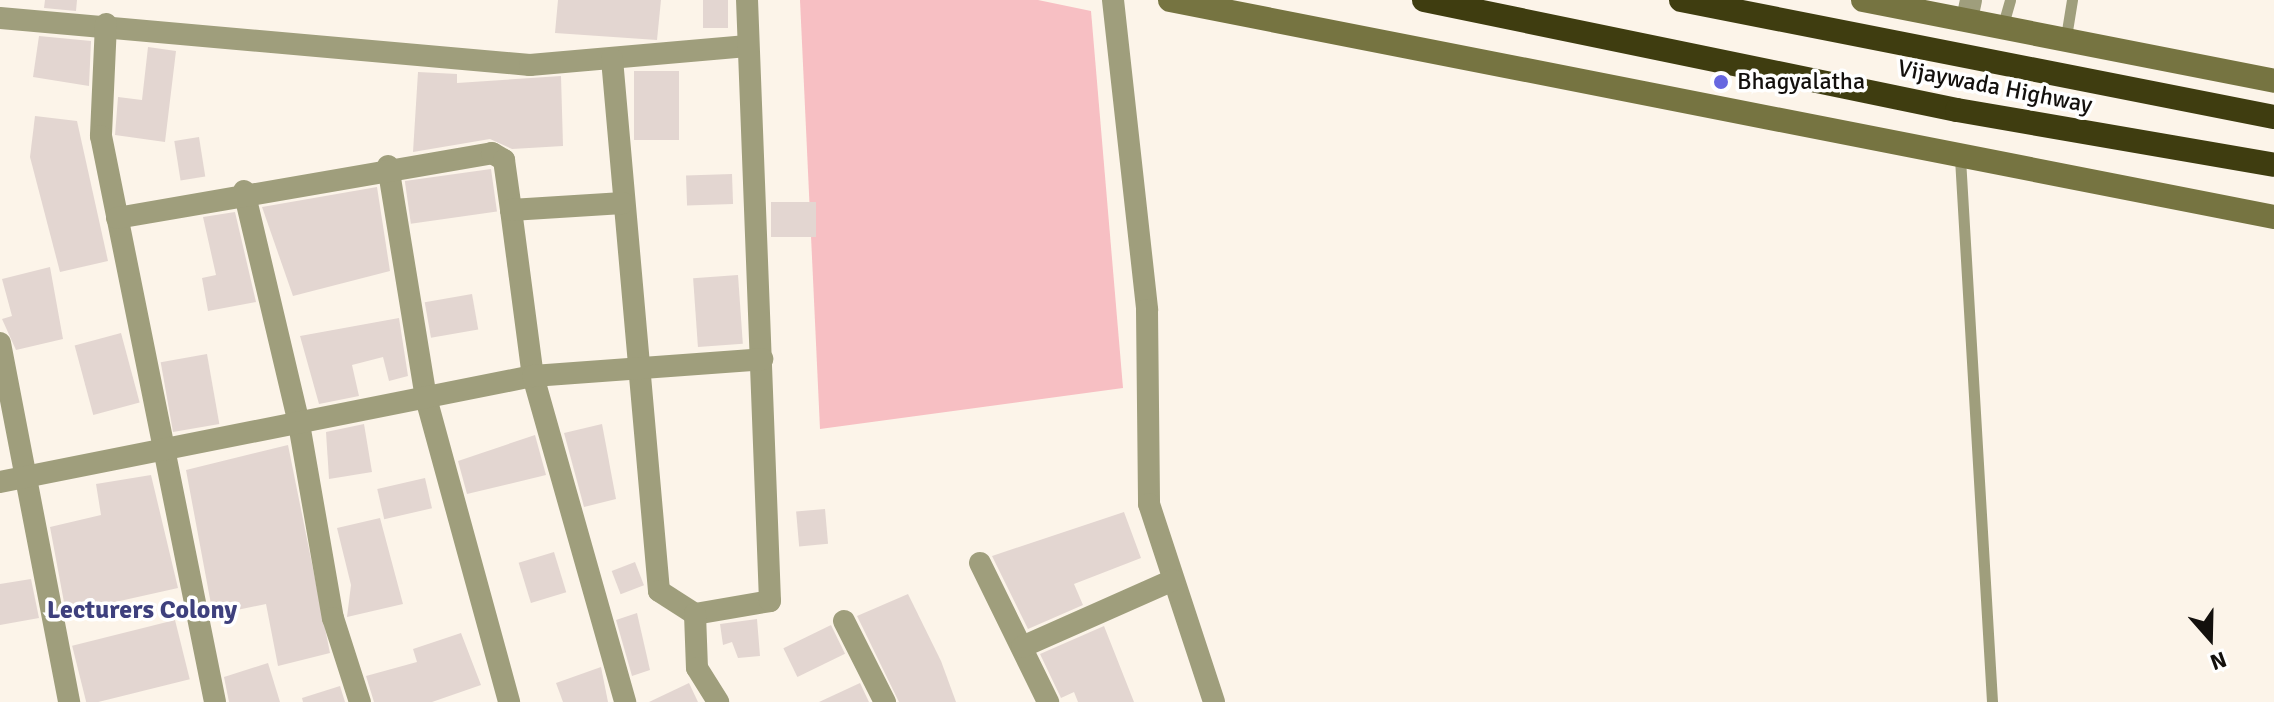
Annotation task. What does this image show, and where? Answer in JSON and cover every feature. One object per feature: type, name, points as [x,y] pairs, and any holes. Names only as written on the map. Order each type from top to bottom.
[{"type":"highway","name":"Vijaywada Highway","points":[[1424,0],[1957,110],[2274,165]]},
{"type":"highway","name":"Vijaywada Highway","points":[[1681,0],[2274,117]]},
{"type":"street","points":[[612,59],[659,591],[695,614],[770,601],[747,0]]},
{"type":"street","points":[[1113,0],[1147,310],[1149,504],[1214,702]]},
{"type":"street","points":[[1170,0],[1960,158],[2274,217]]},
{"type":"street","points":[[1863,0],[1969,10],[2002,28],[2065,43],[2274,81]]},
{"type":"street","points":[[0,18],[106,24],[530,65],[747,46]]},
{"type":"street","points":[[106,24],[101,136],[165,451],[202,663],[215,702]]},
{"type":"street","points":[[117,218],[244,191],[388,166],[500,154],[511,210],[533,376],[625,702]]},
{"type":"street","points":[[388,166],[426,398],[509,702]]},
{"type":"street","points":[[244,191],[299,424],[333,618],[360,702]]},
{"type":"street","points":[[511,210],[623,203]]},
{"type":"street","points":[[0,343],[69,702]]},
{"type":"street","points":[[0,482],[533,376],[762,359]]},
{"type":"street","points":[[980,563],[1048,702]]},
{"type":"street","points":[[1022,647],[1173,580]]},
{"type":"street","points":[[695,614],[697,668],[718,702]]},
{"type":"street","points":[[844,621],[885,702]]},
{"type":"lane","points":[[2002,28],[2010,0]]},
{"type":"lane","points":[[2065,43],[2072,0]]},
{"type":"lane","points":[[1960,158],[1992,702]]},
{"type":"shaded area","points":[[800,0],[1038,0],[1091,11],[1123,388],[820,429]]},
{"type":"building","points":[[45,0],[77,0],[76,11],[44,8]]},
{"type":"building","points":[[558,0],[661,0],[657,40],[555,33]]},
{"type":"building","points":[[703,0],[728,0],[728,28],[703,28]]},
{"type":"building","points":[[39,36],[91,41],[89,86],[33,77]]},
{"type":"building","points":[[148,47],[176,51],[165,142],[115,135],[118,97],[142,100]]},
{"type":"building","points":[[634,71],[679,71],[679,140],[634,140]]},
{"type":"building","points":[[418,72],[457,74],[457,83],[561,76],[563,146],[512,149],[490,139],[413,152]]},
{"type":"building","points":[[35,116],[77,121],[108,261],[60,272],[30,157]]},
{"type":"building","points":[[199,137],[205,177],[181,180],[174,141]]},
{"type":"building","points":[[491,169],[497,212],[411,224],[405,181]]},
{"type":"building","points":[[732,174],[733,204],[687,206],[686,176]]},
{"type":"building","points":[[377,187],[390,271],[293,296],[262,207]]},
{"type":"building","points":[[771,202],[816,202],[816,237],[771,237]]},
{"type":"building","points":[[235,212],[256,302],[208,311],[202,278],[216,275],[203,217]]},
{"type":"building","points":[[50,267],[63,339],[16,350],[2,319],[12,316],[2,279]]},
{"type":"building","points":[[738,275],[743,344],[698,347],[693,278]]},
{"type":"building","points":[[472,294],[478,329],[431,338],[425,302]]},
{"type":"building","points":[[399,318],[408,376],[389,381],[383,357],[352,365],[359,396],[319,404],[300,336]]},
{"type":"building","points":[[121,333],[140,403],[93,415],[75,345]]},
{"type":"building","points":[[207,354],[219,424],[173,432],[161,362]]},
{"type":"building","points":[[364,424],[372,472],[329,479],[326,432]]},
{"type":"building","points":[[602,424],[616,499],[584,507],[564,433]]},
{"type":"building","points":[[535,435],[546,475],[467,494],[458,461]]},
{"type":"building","points":[[288,445],[330,653],[278,666],[266,604],[213,615],[186,470]]},
{"type":"building","points":[[151,475],[178,588],[66,613],[50,527],[101,515],[96,484]]},
{"type":"building","points":[[425,478],[432,508],[384,519],[377,489]]},
{"type":"building","points":[[825,509],[828,544],[799,546],[796,512]]},
{"type":"building","points":[[1124,512],[1141,558],[1074,584],[1083,605],[1028,629],[992,556]]},
{"type":"building","points":[[380,518],[403,604],[347,617],[351,585],[337,528]]},
{"type":"building","points":[[554,552],[566,592],[531,603],[519,563]]},
{"type":"building","points":[[635,562],[644,585],[621,594],[612,571]]},
{"type":"building","points":[[31,579],[39,618],[0,625],[0,584]]},
{"type":"building","points":[[908,594],[941,661],[956,702],[899,702],[857,616]]},
{"type":"building","points":[[637,613],[650,670],[632,676],[616,620]]},
{"type":"building","points":[[757,619],[760,656],[738,658],[732,642],[723,645],[720,624]]},
{"type":"building","points":[[175,620],[190,679],[98,702],[86,702],[72,646]]},
{"type":"building","points":[[831,625],[845,654],[797,677],[783,648]]},
{"type":"building","points":[[1104,626],[1134,702],[1078,702],[1074,692],[1061,698],[1040,654]]},
{"type":"building","points":[[461,633],[481,685],[432,702],[374,702],[366,676],[417,662],[413,649]]},
{"type":"building","points":[[268,663],[280,702],[229,702],[224,677]]},
{"type":"building","points":[[601,667],[608,702],[563,702],[556,683]]},
{"type":"building","points":[[689,683],[698,702],[649,702]]},
{"type":"building","points":[[860,683],[869,702],[819,702]]},
{"type":"building","points":[[340,686],[345,702],[303,702],[302,698]]},
{"type":"place","name":"Bhagyalatha","points":[[1721,82]]},
{"type":"district","name":"Lecturers Colony","points":[[142,611]]}]
